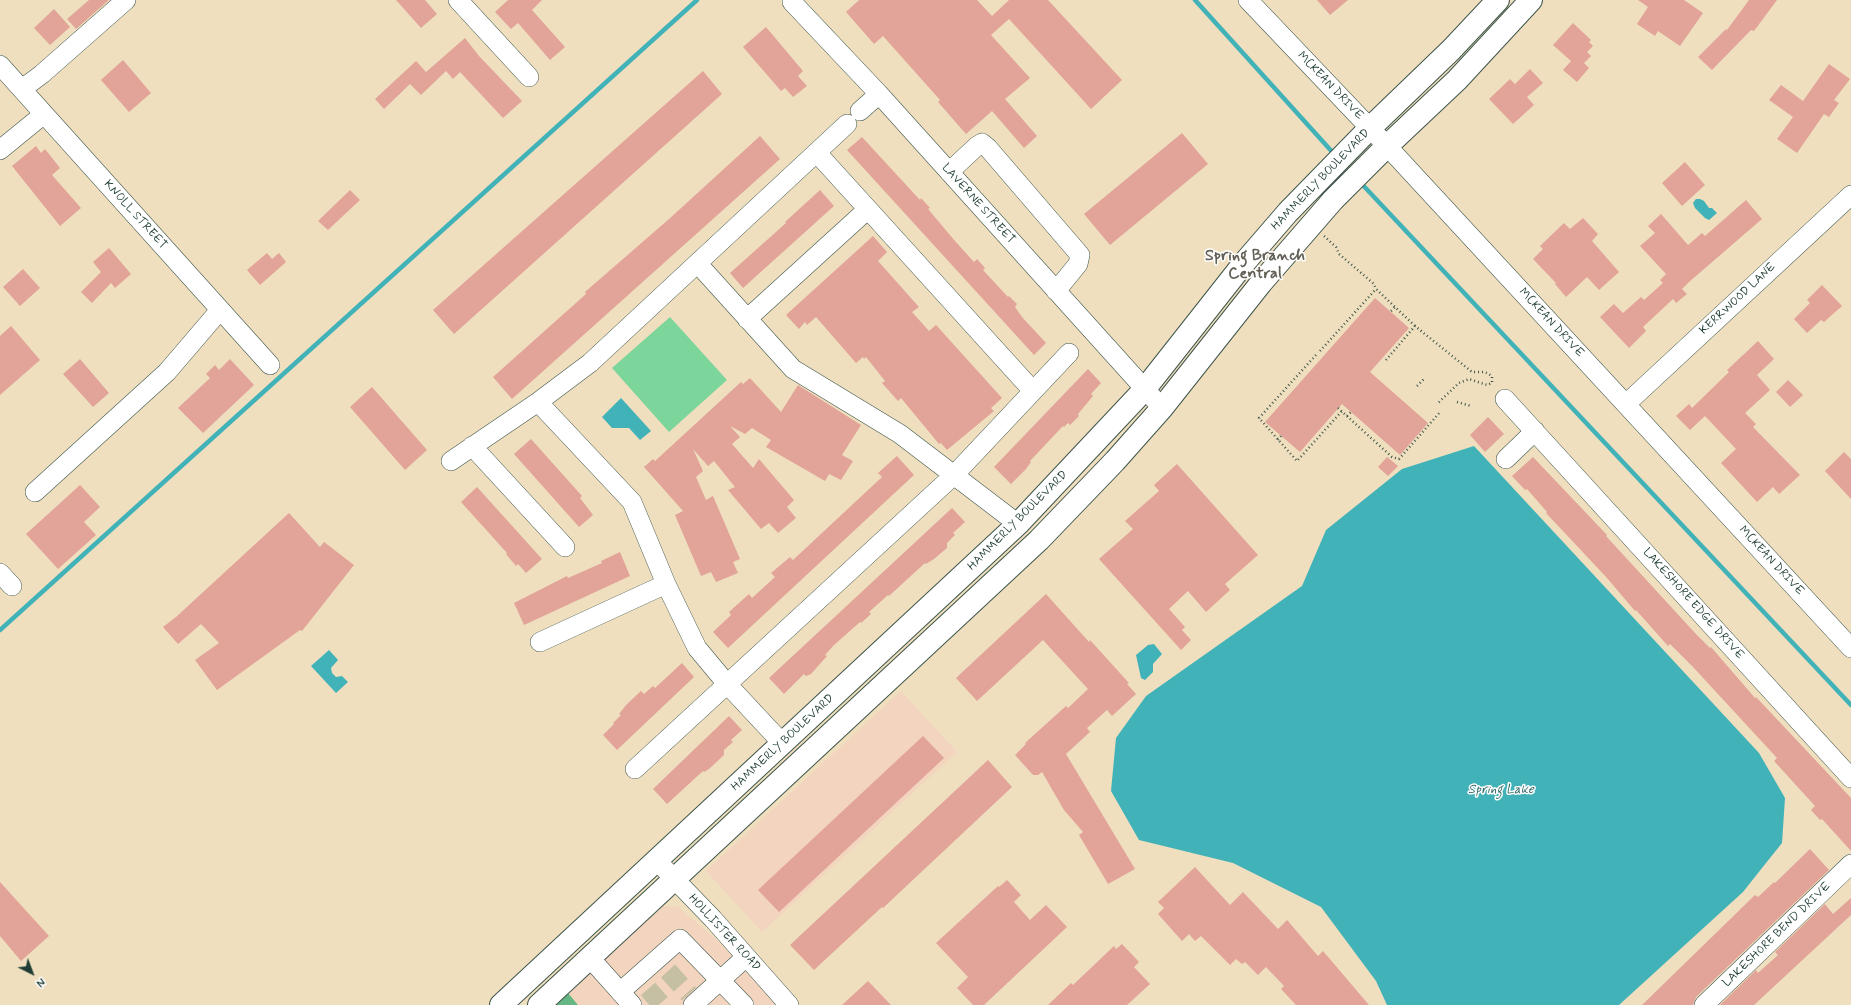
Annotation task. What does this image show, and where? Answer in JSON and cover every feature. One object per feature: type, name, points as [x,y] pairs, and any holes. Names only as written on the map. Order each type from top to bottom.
[{"type":"main road","name":"HAMMERLY BOULEVARD","points":[[501,1005],[1018,524],[1144,390],[1244,263],[1288,212],[1363,135],[1451,50],[1498,0]]},
{"type":"main road","name":"HAMMERLY BOULEVARD","points":[[539,1005],[1039,540],[1115,461],[1162,408],[1262,282],[1333,200],[1457,80],[1531,0]]},
{"type":"main road","points":[[1018,524],[1039,540]]},
{"type":"main road","points":[[844,686],[861,706]]},
{"type":"street","points":[[22,89],[42,74],[126,0]]},
{"type":"street","points":[[458,0],[529,77]]},
{"type":"street","name":"MCKEAN DRIVE","points":[[1248,0],[1363,135],[1626,404],[1851,648]]},
{"type":"street","name":"LAVERNE STREET","points":[[792,2],[879,94],[1144,390],[1162,408]]},
{"type":"street","name":"KNOLL STREET","points":[[0,64],[270,365]]},
{"type":"street","points":[[451,461],[538,402],[590,363],[879,94]]},
{"type":"street","points":[[0,150],[44,114]]},
{"type":"street","points":[[949,172],[977,146],[982,144],[988,148],[1080,255],[1078,264],[1056,291]]},
{"type":"street","points":[[817,153],[1033,391]]},
{"type":"street","name":"KERRWOOD LANE","points":[[1626,404],[1851,195]]},
{"type":"street","points":[[747,319],[868,209]]},
{"type":"street","points":[[698,264],[793,369],[900,434],[1018,524]]},
{"type":"street","points":[[36,492],[167,372],[220,310]]},
{"type":"street","points":[[635,769],[954,475],[1069,353]]},
{"type":"street","name":"LAKESHORE EDGE DRIVE","points":[[1505,399],[1851,778]]},
{"type":"street","points":[[538,402],[632,502],[666,584],[698,648],[727,684],[783,744]]},
{"type":"street","points":[[1506,459],[1535,431]]},
{"type":"street","points":[[472,446],[565,547]]},
{"type":"street","points":[[540,642],[666,584]]},
{"type":"street","name":"HOLLISTER ROAD","points":[[657,861],[789,1005]]},
{"type":"street","name":"LAKESHORE BEND DRIVE","points":[[1704,1005],[1851,864]]},
{"type":"street","points":[[590,958],[626,998],[663,965],[680,939],[744,1005]]},
{"type":"street","points":[[693,1000],[720,980],[746,957]]},
{"type":"path","points":[[1322,234],[1336,247],[1339,254],[1374,284],[1376,289],[1415,326],[1472,372],[1485,372],[1492,376],[1492,383],[1487,385],[1469,378],[1459,383],[1438,403]]},
{"type":"path","points":[[1320,351],[1376,289]]},
{"type":"path","points":[[1390,311],[1395,307]]},
{"type":"path","points":[[1386,360],[1415,326]]},
{"type":"path","points":[[1316,355],[1259,418],[1297,461],[1342,411]]},
{"type":"path","points":[[1417,386],[1425,378]]},
{"type":"path","points":[[1457,402],[1471,406]]},
{"type":"path","points":[[1338,408],[1392,457],[1399,459],[1441,411]]},
{"type":"path","points":[[1347,416],[1351,412]]},
{"type":"path","points":[[1278,440],[1282,436]]},
{"type":"shaded area","points":[[901,691],[957,752],[762,932],[706,871]]},
{"type":"shaded area","points":[[663,906],[678,907],[716,939],[776,1005],[578,1005],[568,993]]},
{"type":"green space","points":[[670,317],[727,380],[669,432],[612,368]]},
{"type":"green space","points":[[568,993],[578,1005],[556,1005]]},
{"type":"water","points":[[1696,199],[1704,201],[1709,208],[1712,208],[1717,213],[1709,220],[1705,218],[1695,208],[1693,203]]},
{"type":"water","points":[[621,398],[651,431],[640,440],[629,428],[612,428],[602,417]]},
{"type":"water","name":"Spring Lake","points":[[1474,446],[1759,753],[1785,798],[1782,843],[1743,892],[1619,1005],[1387,1005],[1376,981],[1321,907],[1233,863],[1139,840],[1111,791],[1116,738],[1146,696],[1302,586],[1326,530],[1402,469]]},
{"type":"water","points":[[1154,644],[1162,654],[1153,664],[1153,672],[1145,680],[1141,678],[1136,655],[1148,645]]},
{"type":"water","points":[[329,650],[338,660],[331,668],[332,673],[336,677],[342,676],[348,682],[336,693],[311,666]]},
{"type":"building","points":[[89,0],[109,0],[76,29],[67,19]]},
{"type":"building","points":[[396,0],[425,0],[437,14],[421,28]]},
{"type":"building","points":[[508,0],[542,0],[532,10],[565,47],[550,60],[518,23],[511,29],[495,12]]},
{"type":"building","points":[[859,0],[977,0],[992,16],[1009,0],[1048,0],[1122,80],[1091,109],[1009,19],[991,35],[1030,78],[1005,99],[1037,136],[1024,148],[992,111],[966,134],[938,102],[940,100],[883,36],[874,44],[846,12]]},
{"type":"building","points":[[1317,0],[1348,0],[1330,15]]},
{"type":"building","points":[[1638,0],[1684,0],[1703,13],[1680,46],[1658,31],[1655,36],[1637,24],[1648,7]]},
{"type":"building","points":[[1749,0],[1777,0],[1754,31],[1751,30],[1712,70],[1698,57],[1726,29],[1727,30]]},
{"type":"building","points":[[54,9],[70,27],[50,45],[34,28]]},
{"type":"building","points":[[1573,23],[1591,40],[1589,42],[1593,46],[1587,52],[1591,56],[1584,63],[1589,68],[1577,82],[1563,70],[1571,61],[1553,45]]},
{"type":"building","points":[[766,27],[803,71],[798,76],[807,86],[793,97],[785,88],[781,91],[743,47]]},
{"type":"building","points":[[465,38],[479,56],[522,101],[503,118],[460,72],[453,79],[446,71],[421,95],[410,84],[384,109],[375,99],[416,61],[426,72]]},
{"type":"building","points":[[123,60],[151,93],[129,112],[101,80]]},
{"type":"building","points":[[1829,64],[1850,79],[1834,100],[1839,103],[1829,117],[1824,114],[1797,153],[1777,139],[1793,117],[1769,100],[1781,85],[1803,101]]},
{"type":"building","points":[[1530,69],[1543,83],[1527,97],[1534,105],[1513,124],[1489,99],[1510,79],[1515,84]]},
{"type":"building","points":[[703,71],[722,94],[454,334],[433,310]]},
{"type":"building","points":[[1182,133],[1208,164],[1110,245],[1084,214]]},
{"type":"building","points":[[760,136],[780,159],[512,399],[493,377],[586,294],[585,292],[669,219]]},
{"type":"building","points":[[862,137],[920,200],[921,198],[930,208],[928,209],[974,262],[977,259],[985,268],[983,270],[1008,297],[1009,296],[1017,304],[1015,307],[1022,317],[1046,343],[1034,355],[847,150]]},
{"type":"building","points":[[36,146],[41,153],[45,149],[60,168],[52,175],[81,208],[60,226],[12,166]]},
{"type":"building","points":[[1685,162],[1705,185],[1682,206],[1662,183]]},
{"type":"building","points":[[350,190],[360,200],[328,230],[318,221]]},
{"type":"building","points":[[820,190],[834,206],[743,288],[730,273],[786,223],[785,222]]},
{"type":"building","points":[[1746,200],[1762,219],[1689,282],[1682,289],[1687,294],[1676,303],[1673,299],[1643,327],[1646,331],[1629,348],[1600,317],[1614,304],[1623,313],[1641,297],[1644,300],[1663,283],[1660,280],[1666,274],[1640,246],[1655,233],[1648,226],[1661,214],[1688,245],[1702,233],[1705,236]]},
{"type":"building","points":[[1583,218],[1598,234],[1592,241],[1619,272],[1599,290],[1587,277],[1566,297],[1555,284],[1556,283],[1533,259],[1543,249],[1540,246],[1564,223],[1570,229]]},
{"type":"building","points":[[873,236],[887,252],[878,261],[919,307],[912,312],[929,331],[936,325],[1002,398],[991,408],[994,411],[947,450],[941,443],[939,444],[901,398],[898,401],[882,383],[885,381],[866,357],[864,359],[863,357],[856,363],[816,317],[807,325],[805,322],[799,329],[786,315]]},
{"type":"building","points":[[109,248],[131,274],[115,288],[111,283],[92,303],[81,292],[101,272],[93,262]]},
{"type":"building","points":[[267,253],[272,259],[279,253],[286,262],[260,285],[247,270]]},
{"type":"building","points":[[23,269],[40,288],[20,306],[3,287]]},
{"type":"building","points":[[1822,285],[1842,306],[1824,322],[1821,320],[1807,333],[1794,319],[1810,303],[1807,300]]},
{"type":"building","points":[[1375,298],[1409,328],[1370,372],[1428,423],[1400,455],[1342,404],[1300,452],[1265,422]]},
{"type":"building","points":[[11,326],[40,360],[0,395],[0,336]]},
{"type":"building","points":[[1758,341],[1774,359],[1757,375],[1770,390],[1745,413],[1756,424],[1753,427],[1800,475],[1779,494],[1773,487],[1757,502],[1721,463],[1736,449],[1705,416],[1690,430],[1676,416],[1689,404],[1692,408],[1729,372],[1727,370]]},
{"type":"building","points":[[80,359],[109,393],[93,407],[63,374]]},
{"type":"building","points":[[230,359],[254,385],[203,433],[178,408],[210,378],[206,374],[215,365],[219,370]]},
{"type":"building","points":[[1088,369],[1101,383],[1091,394],[1093,396],[1078,414],[1079,416],[1070,425],[1068,423],[1064,427],[1063,426],[1030,461],[1031,462],[1026,469],[1011,484],[994,467]]},
{"type":"building","points":[[750,378],[781,412],[798,385],[861,425],[842,455],[853,461],[841,480],[829,474],[825,481],[766,447],[771,440],[752,428],[745,434],[730,426],[740,437],[732,444],[753,468],[759,459],[794,500],[787,507],[796,518],[778,533],[769,523],[761,529],[728,490],[735,487],[714,461],[708,466],[693,449],[703,471],[696,477],[706,500],[713,496],[740,559],[733,562],[738,573],[716,582],[711,572],[701,576],[675,515],[683,511],[644,467],[653,459],[655,461],[741,382],[743,384]]},
{"type":"building","points":[[1788,380],[1803,395],[1790,407],[1776,392]]},
{"type":"building","points":[[372,387],[427,450],[405,470],[350,407]]},
{"type":"building","points":[[1488,417],[1504,434],[1485,452],[1470,435]]},
{"type":"building","points":[[531,439],[582,496],[580,498],[593,515],[579,527],[514,454]]},
{"type":"building","points":[[1844,452],[1851,459],[1851,499],[1825,471]]},
{"type":"building","points":[[897,456],[914,475],[728,648],[713,632],[731,615],[729,612],[749,594],[752,598],[775,577],[771,573],[790,557],[793,560],[882,477],[878,473]]},
{"type":"building","points":[[1387,457],[1398,466],[1388,476],[1378,467]]},
{"type":"building","points":[[1533,457],[1607,535],[1606,536],[1695,633],[1710,648],[1711,647],[1755,698],[1756,697],[1851,798],[1851,851],[1822,819],[1820,820],[1811,810],[1815,806],[1774,761],[1777,758],[1693,667],[1670,644],[1668,646],[1636,610],[1635,611],[1607,578],[1546,513],[1547,512],[1527,489],[1525,490],[1512,476]]},
{"type":"building","points":[[1177,464],[1258,555],[1225,584],[1230,590],[1206,612],[1188,591],[1169,609],[1185,627],[1182,630],[1191,640],[1181,650],[1099,559],[1133,529],[1125,521],[1159,491],[1154,485]]},
{"type":"building","points":[[80,485],[100,507],[84,522],[96,535],[58,569],[26,534]]},
{"type":"building","points":[[477,487],[542,559],[526,573],[518,564],[516,566],[506,554],[507,553],[461,502]]},
{"type":"building","points":[[952,508],[965,522],[953,533],[955,535],[947,543],[947,548],[934,559],[926,564],[925,563],[869,612],[871,614],[833,646],[825,655],[827,656],[811,674],[806,676],[804,674],[784,694],[769,678]]},
{"type":"building","points":[[289,513],[320,547],[324,542],[354,565],[302,631],[300,630],[217,690],[195,660],[219,643],[201,624],[178,644],[163,627],[176,617]]},
{"type":"building","points":[[620,552],[630,576],[524,625],[514,603],[567,576],[568,578],[602,563],[601,561]]},
{"type":"building","points":[[1046,594],[1089,642],[1090,640],[1129,683],[1127,684],[1136,694],[1112,716],[1107,710],[1087,728],[1090,732],[1066,754],[1135,869],[1108,884],[1079,835],[1083,832],[1064,810],[1042,772],[1038,775],[1033,775],[1015,755],[1026,744],[1025,743],[1066,706],[1068,708],[1088,689],[1043,640],[977,701],[956,678]]},
{"type":"building","points":[[682,663],[694,677],[617,750],[603,735],[621,715],[619,714],[626,705],[641,691],[644,694],[653,686],[655,688]]},
{"type":"building","points":[[729,716],[742,730],[731,740],[733,742],[724,750],[724,755],[709,769],[704,772],[703,771],[667,804],[653,789]]},
{"type":"building","points":[[923,736],[944,758],[779,912],[758,890]]},
{"type":"building","points":[[988,760],[1012,787],[883,908],[882,907],[814,970],[790,945]]},
{"type":"building","points":[[1810,849],[1829,870],[1696,997],[1693,1005],[1642,1005],[1755,895],[1758,897],[1774,882],[1775,883]]},
{"type":"building","points":[[1195,867],[1230,905],[1243,892],[1278,929],[1287,920],[1318,956],[1323,951],[1369,1005],[1296,1005],[1281,989],[1284,986],[1266,967],[1258,975],[1245,962],[1242,964],[1236,959],[1230,965],[1201,936],[1195,941],[1189,934],[1182,941],[1158,914],[1164,908],[1158,902]]},
{"type":"building","points":[[1007,880],[1021,895],[1014,902],[1030,920],[1046,905],[1067,927],[984,1005],[973,1005],[957,988],[968,977],[936,943],[998,886],[999,887]]},
{"type":"building","points":[[0,882],[49,936],[21,961],[0,936]]},
{"type":"building","points":[[1851,898],[1851,915],[1754,1005],[1720,1005],[1756,970],[1758,973],[1778,955],[1775,952],[1825,904],[1833,914]]},
{"type":"building","points":[[1122,944],[1139,962],[1134,967],[1150,984],[1127,1005],[1048,1005],[1071,983],[1073,985],[1114,946],[1116,949]]},
{"type":"building","points":[[868,981],[891,1005],[842,1005]]},
{"type":"waterway","points":[[0,630],[697,0]]},
{"type":"waterway","points":[[1195,0],[1335,155]]},
{"type":"waterway","points":[[1359,181],[1851,705]]},
{"type":"tunnel","points":[[668,971],[689,994]]},
{"type":"tunnel","points":[[648,989],[662,1005]]},
{"type":"district","name":"Spring Branch Central","points":[[1255,266]]}]
